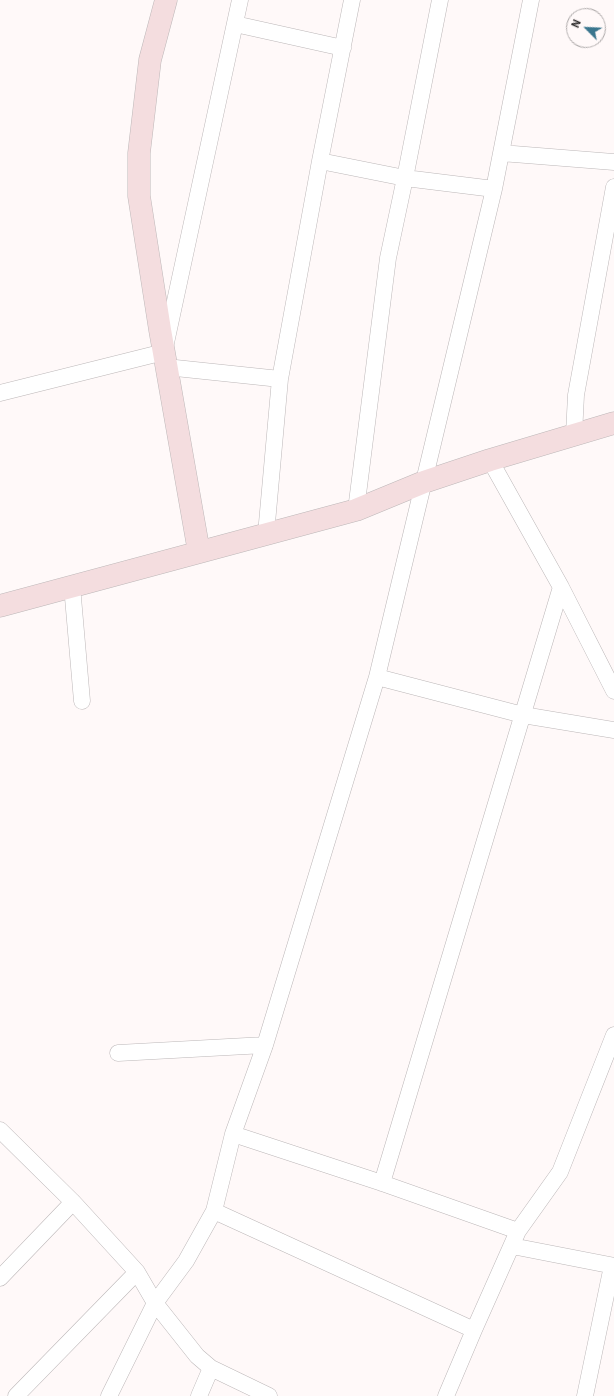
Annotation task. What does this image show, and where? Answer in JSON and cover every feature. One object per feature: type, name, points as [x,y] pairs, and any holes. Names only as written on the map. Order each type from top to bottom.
[{"type":"main road","points":[[164,0],[150,60],[139,153],[139,196],[165,359],[199,552]]},
{"type":"main road","points":[[0,606],[356,510],[424,482],[614,422]]},
{"type":"street","points":[[165,359],[240,0]]},
{"type":"street","points":[[266,534],[280,379],[320,161],[352,0]]},
{"type":"street","points":[[356,510],[388,258],[406,178],[440,0]]},
{"type":"street","points":[[109,1396],[155,1303],[186,1261],[214,1211],[233,1134],[265,1045],[377,677],[494,189],[531,0]]},
{"type":"street","points":[[235,24],[343,48]]},
{"type":"street","points":[[501,153],[614,162]]},
{"type":"street","points":[[320,161],[406,178],[494,189]]},
{"type":"street","points":[[574,434],[576,395],[614,187]]},
{"type":"street","points":[[0,394],[165,359],[280,379]]},
{"type":"street","points":[[490,460],[561,588],[614,691]]},
{"type":"street","points":[[72,586],[82,701]]},
{"type":"street","points":[[382,1183],[561,588]]},
{"type":"street","points":[[377,677],[523,715],[614,730]]},
{"type":"street","points":[[446,1396],[515,1239],[560,1172],[614,1035]]},
{"type":"street","points":[[118,1053],[265,1045]]},
{"type":"street","points":[[0,1130],[73,1202],[137,1272],[155,1303],[197,1356],[211,1368],[269,1396]]},
{"type":"street","points":[[233,1134],[382,1183],[515,1239],[613,1266],[585,1396]]},
{"type":"street","points":[[0,1278],[73,1202]]},
{"type":"street","points":[[214,1211],[474,1330]]},
{"type":"street","points":[[16,1396],[137,1272]]},
{"type":"street","points":[[199,1396],[211,1368]]}]
